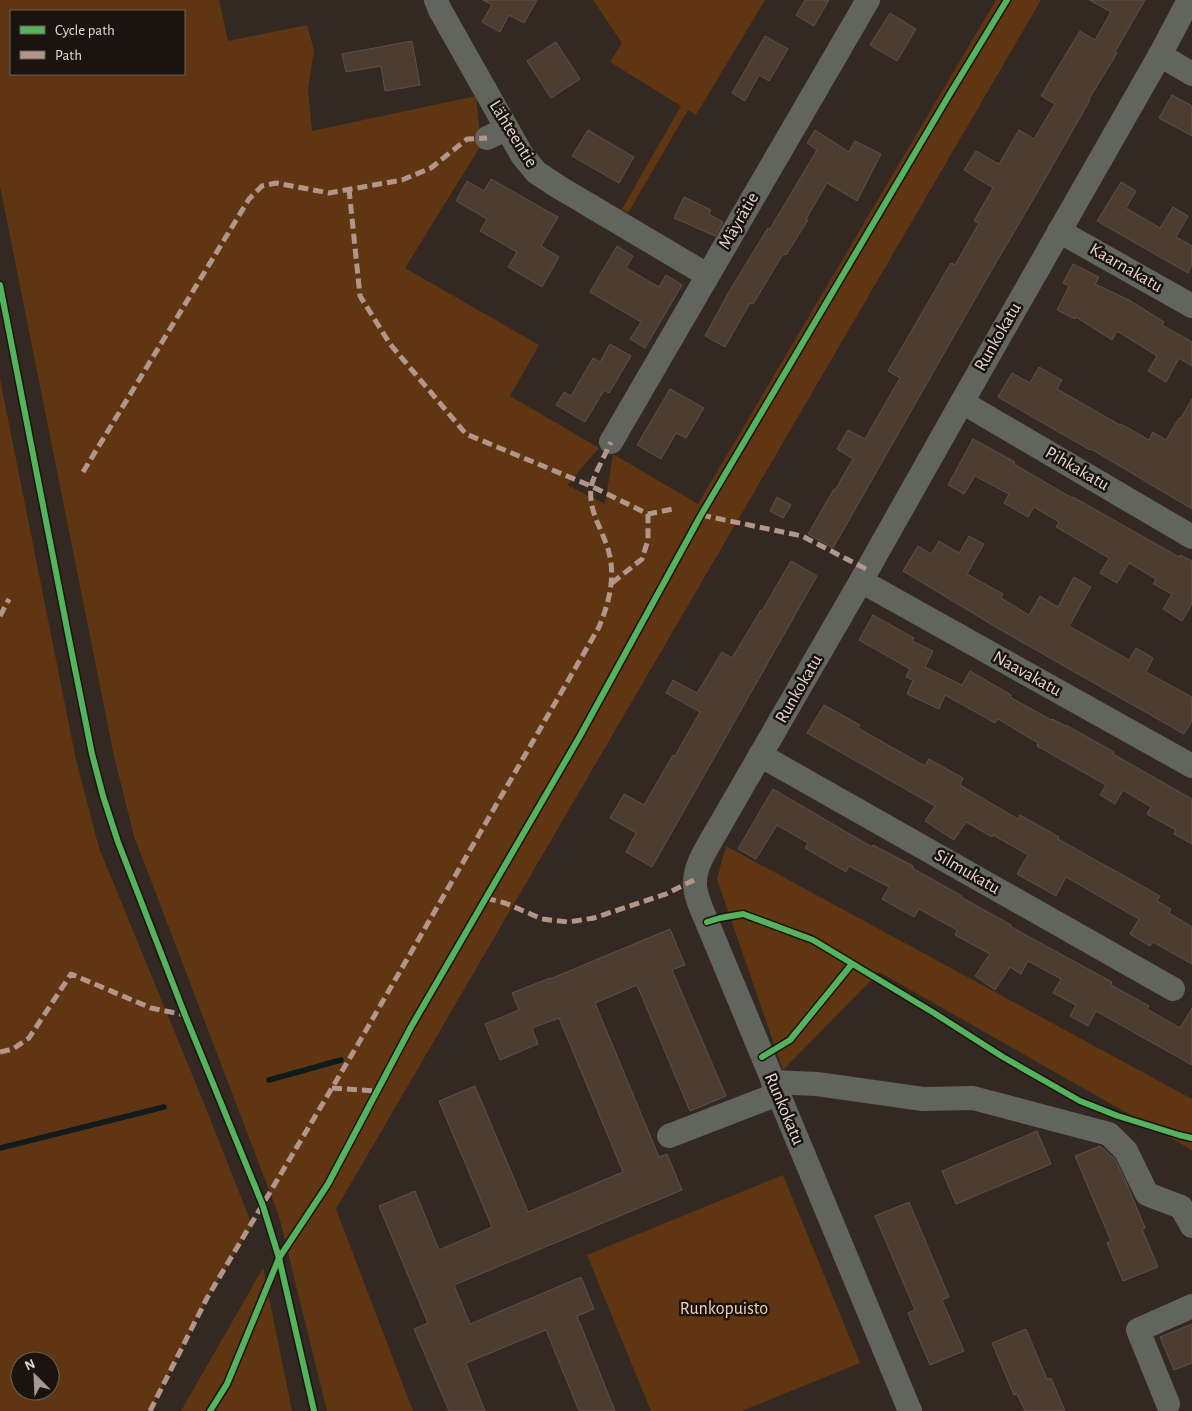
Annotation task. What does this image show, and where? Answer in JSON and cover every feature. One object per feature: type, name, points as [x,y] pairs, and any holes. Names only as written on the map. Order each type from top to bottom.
[{"type":"street","name":"Lähteentie","points":[[436,0],[497,134],[522,155],[536,172],[707,275]]},
{"type":"street","name":"Mäyrätie","points":[[611,442],[868,0]]},
{"type":"street","name":"Runkokatu","points":[[910,1411],[696,897],[694,880],[702,856],[861,582],[1059,230],[1160,56],[1189,0]]},
{"type":"street","points":[[1160,56],[1192,74]]},
{"type":"street","name":"Kaarnakatu","points":[[1059,230],[1192,306]]},
{"type":"street","name":"Pihkakatu","points":[[962,402],[1192,537]]},
{"type":"street","name":"Naavakatu","points":[[861,582],[1192,766]]},
{"type":"street","name":"Silmukatu","points":[[760,755],[1173,989]]},
{"type":"street","points":[[669,1136],[775,1088],[817,1084],[923,1099],[974,1098],[1109,1134],[1126,1151],[1147,1194],[1181,1207],[1192,1226]]},
{"type":"street","points":[[1168,1404],[1138,1330],[1192,1306]]},
{"type":"green space","points":[[0,0],[219,0],[228,41],[307,25],[314,50],[308,89],[312,131],[476,96],[481,145],[405,268],[539,345],[510,396],[599,448],[567,485],[605,504],[613,454],[698,504],[996,0],[1041,0],[336,1209],[413,1411],[327,1411],[279,1216],[134,836],[114,756],[0,186]]},
{"type":"green space","points":[[593,0],[765,0],[696,115],[688,110],[628,213],[622,209],[681,106],[610,62],[622,43]]},
{"type":"green space","points":[[0,379],[76,760],[99,848],[252,1225],[207,1298],[150,1411],[0,1411]]},
{"type":"green space","points":[[726,846],[1192,1099],[1192,1150],[879,972],[783,1070],[717,879]]},
{"type":"green space","name":"Runkopuisto","points":[[783,1175],[860,1363],[742,1411],[651,1411],[587,1255]]},
{"type":"green space","points":[[263,1268],[292,1411],[181,1411]]},
{"type":"building","points":[[483,0],[537,0],[524,23],[509,15],[500,32],[482,22],[492,5]]},
{"type":"building","points":[[805,0],[829,0],[814,26],[796,15]]},
{"type":"building","points":[[1089,0],[1145,0],[1115,52],[1117,53],[833,548],[808,534],[853,459],[837,449],[848,430],[865,439],[900,378],[888,371],[951,263],[955,265],[979,223],[974,221],[993,188],[964,170],[976,151],[999,164],[1019,130],[1034,139],[1055,104],[1041,96],[1052,77],[1080,31],[1095,40],[1111,12]]},
{"type":"building","points":[[890,13],[916,29],[897,61],[870,45]]},
{"type":"building","points":[[765,36],[788,49],[769,81],[759,75],[745,101],[732,93]]},
{"type":"building","points":[[412,41],[420,85],[385,91],[381,66],[346,72],[342,54]]},
{"type":"building","points":[[556,42],[580,79],[551,98],[527,61]]},
{"type":"building","points":[[1172,95],[1192,106],[1192,136],[1159,118]]},
{"type":"building","points":[[588,130],[634,157],[619,183],[572,156]]},
{"type":"building","points":[[815,130],[849,152],[855,141],[881,154],[857,201],[827,183],[806,219],[808,220],[786,255],[783,254],[753,304],[750,303],[725,347],[705,336],[730,290],[768,228],[770,229],[817,150],[807,143]]},
{"type":"building","points":[[491,179],[558,217],[541,246],[559,257],[542,287],[508,267],[517,252],[480,231],[487,219],[456,201],[467,181],[484,191]]},
{"type":"building","points":[[1121,182],[1136,191],[1126,208],[1160,228],[1173,207],[1188,216],[1176,237],[1192,246],[1192,265],[1188,273],[1097,221]]},
{"type":"building","points":[[684,197],[711,210],[709,214],[723,222],[715,236],[674,218]]},
{"type":"building","points":[[617,246],[633,256],[626,268],[659,287],[666,275],[682,285],[645,348],[630,339],[641,322],[590,292]]},
{"type":"building","points":[[1073,264],[1099,277],[1095,284],[1129,300],[1164,322],[1162,325],[1192,342],[1192,366],[1179,358],[1166,382],[1148,371],[1157,356],[1117,331],[1112,340],[1076,317],[1075,319],[1057,310],[1069,286],[1063,283]]},
{"type":"building","points":[[610,344],[631,356],[609,393],[604,390],[585,422],[556,405],[564,392],[571,396],[593,358],[600,362]]},
{"type":"building","points":[[1039,367],[1062,380],[1057,389],[1149,440],[1153,432],[1166,440],[1192,399],[1192,509],[998,397],[1012,373],[1030,383]]},
{"type":"building","points":[[670,389],[704,408],[686,438],[676,433],[661,459],[637,445]]},
{"type":"building","points":[[973,439],[1015,462],[1014,464],[1072,498],[1179,557],[1180,555],[1192,561],[1192,604],[1182,621],[1163,609],[1172,594],[1153,584],[1156,579],[1129,563],[1117,583],[1100,573],[1109,558],[1056,527],[1059,522],[1034,507],[1028,517],[1004,503],[1009,494],[975,476],[964,494],[948,485]]},
{"type":"building","points":[[777,497],[791,505],[783,518],[770,511]]},
{"type":"building","points":[[969,536],[984,544],[967,574],[1003,594],[1001,598],[1029,615],[1040,596],[1058,607],[1074,577],[1091,587],[1069,626],[1129,660],[1136,648],[1153,658],[1146,672],[1192,697],[1192,721],[1184,734],[999,629],[903,571],[918,546],[931,554],[939,541],[959,553]]},
{"type":"building","points":[[791,561],[817,576],[652,867],[626,852],[636,833],[610,818],[624,794],[644,805],[700,712],[666,693],[673,680],[697,693],[722,652],[732,658]]},
{"type":"building","points":[[873,615],[914,638],[912,641],[933,651],[925,667],[962,685],[970,671],[1011,695],[1010,697],[1051,720],[1066,725],[1192,799],[1192,844],[1174,834],[1176,830],[1147,814],[1151,807],[1123,790],[1115,804],[1100,795],[1106,785],[1037,746],[1038,743],[998,719],[995,723],[945,695],[939,709],[907,694],[913,680],[906,677],[910,669],[859,640]]},
{"type":"building","points":[[824,705],[860,725],[858,728],[925,766],[929,759],[963,778],[960,785],[1018,819],[1020,815],[1059,837],[1058,839],[1160,896],[1157,901],[1171,909],[1169,913],[1192,927],[1192,964],[1153,942],[1150,946],[1130,934],[1139,919],[1066,877],[1056,896],[1017,874],[1028,855],[993,835],[992,837],[966,822],[954,840],[925,821],[935,806],[807,733]]},
{"type":"building","points":[[773,789],[872,847],[873,845],[913,866],[912,868],[1011,925],[1011,927],[1112,982],[1111,985],[1149,1006],[1147,1009],[1180,1028],[1192,1008],[1192,1065],[1096,1011],[1088,1026],[1070,1016],[1076,1005],[1053,993],[1061,979],[1028,961],[1021,974],[1010,967],[995,990],[975,976],[990,954],[955,935],[957,930],[919,909],[914,917],[882,899],[889,887],[849,866],[846,872],[805,848],[808,843],[777,825],[756,859],[738,849]]},
{"type":"building","points":[[670,929],[685,965],[672,970],[726,1096],[690,1111],[637,985],[595,1003],[659,1157],[667,1154],[682,1190],[454,1285],[470,1324],[581,1277],[594,1309],[577,1316],[615,1411],[579,1411],[546,1330],[466,1363],[485,1411],[449,1411],[414,1329],[428,1323],[379,1206],[415,1191],[439,1250],[492,1227],[439,1101],[475,1086],[528,1212],[623,1172],[559,1018],[532,1028],[538,1044],[500,1060],[485,1024],[519,1010],[512,993]]},
{"type":"building","points":[[1037,1131],[1051,1164],[956,1204],[942,1171]]},
{"type":"building","points":[[1100,1146],[1115,1159],[1127,1184],[1145,1228],[1142,1229],[1158,1267],[1123,1281],[1107,1243],[1111,1241],[1075,1156]]},
{"type":"building","points":[[909,1202],[949,1297],[942,1300],[964,1351],[930,1365],[908,1313],[915,1310],[875,1216]]},
{"type":"building","points":[[1192,1324],[1192,1363],[1174,1370],[1160,1337]]},
{"type":"building","points":[[1026,1329],[1047,1379],[1051,1378],[1065,1411],[1025,1411],[1017,1394],[1014,1395],[992,1343]]},
{"type":"waterway","points":[[269,1080],[341,1060]]},
{"type":"waterway","points":[[0,1148],[164,1107]]},
{"type":"marked path","points":[[83,472],[249,199],[262,186],[276,183],[329,193],[402,180],[431,168],[467,139],[487,138]]},
{"type":"marked path","points":[[349,189],[360,296],[390,344],[466,434],[591,486],[648,514],[673,509]]},
{"type":"marked path","points":[[150,1411],[207,1298],[354,1051],[599,627],[610,593],[612,575],[608,548],[592,506],[591,487],[611,442]]},
{"type":"marked path","points":[[612,583],[642,559],[648,540],[648,514]]},
{"type":"marked path","points":[[701,515],[802,536],[868,570]]},
{"type":"marked path","points":[[0,616],[9,599]]},
{"type":"marked path","points":[[486,898],[505,903],[542,919],[568,922],[594,918],[666,894],[694,880]]},
{"type":"marked path","points":[[0,1052],[13,1049],[29,1038],[71,974],[151,1008],[185,1015]]},
{"type":"marked path","points":[[332,1088],[377,1091]]},
{"type":"cycle path","points":[[210,1411],[227,1384],[279,1258],[328,1184],[411,1027],[580,736],[701,515],[1007,0]]},
{"type":"cycle path","points":[[0,285],[92,754],[103,796],[118,842],[185,1015],[263,1206],[279,1258],[314,1411]]},
{"type":"cycle path","points":[[707,922],[743,914],[813,940],[1003,1057],[1080,1101],[1118,1116],[1192,1138]]},
{"type":"cycle path","points":[[762,1057],[790,1040],[852,964]]}]
